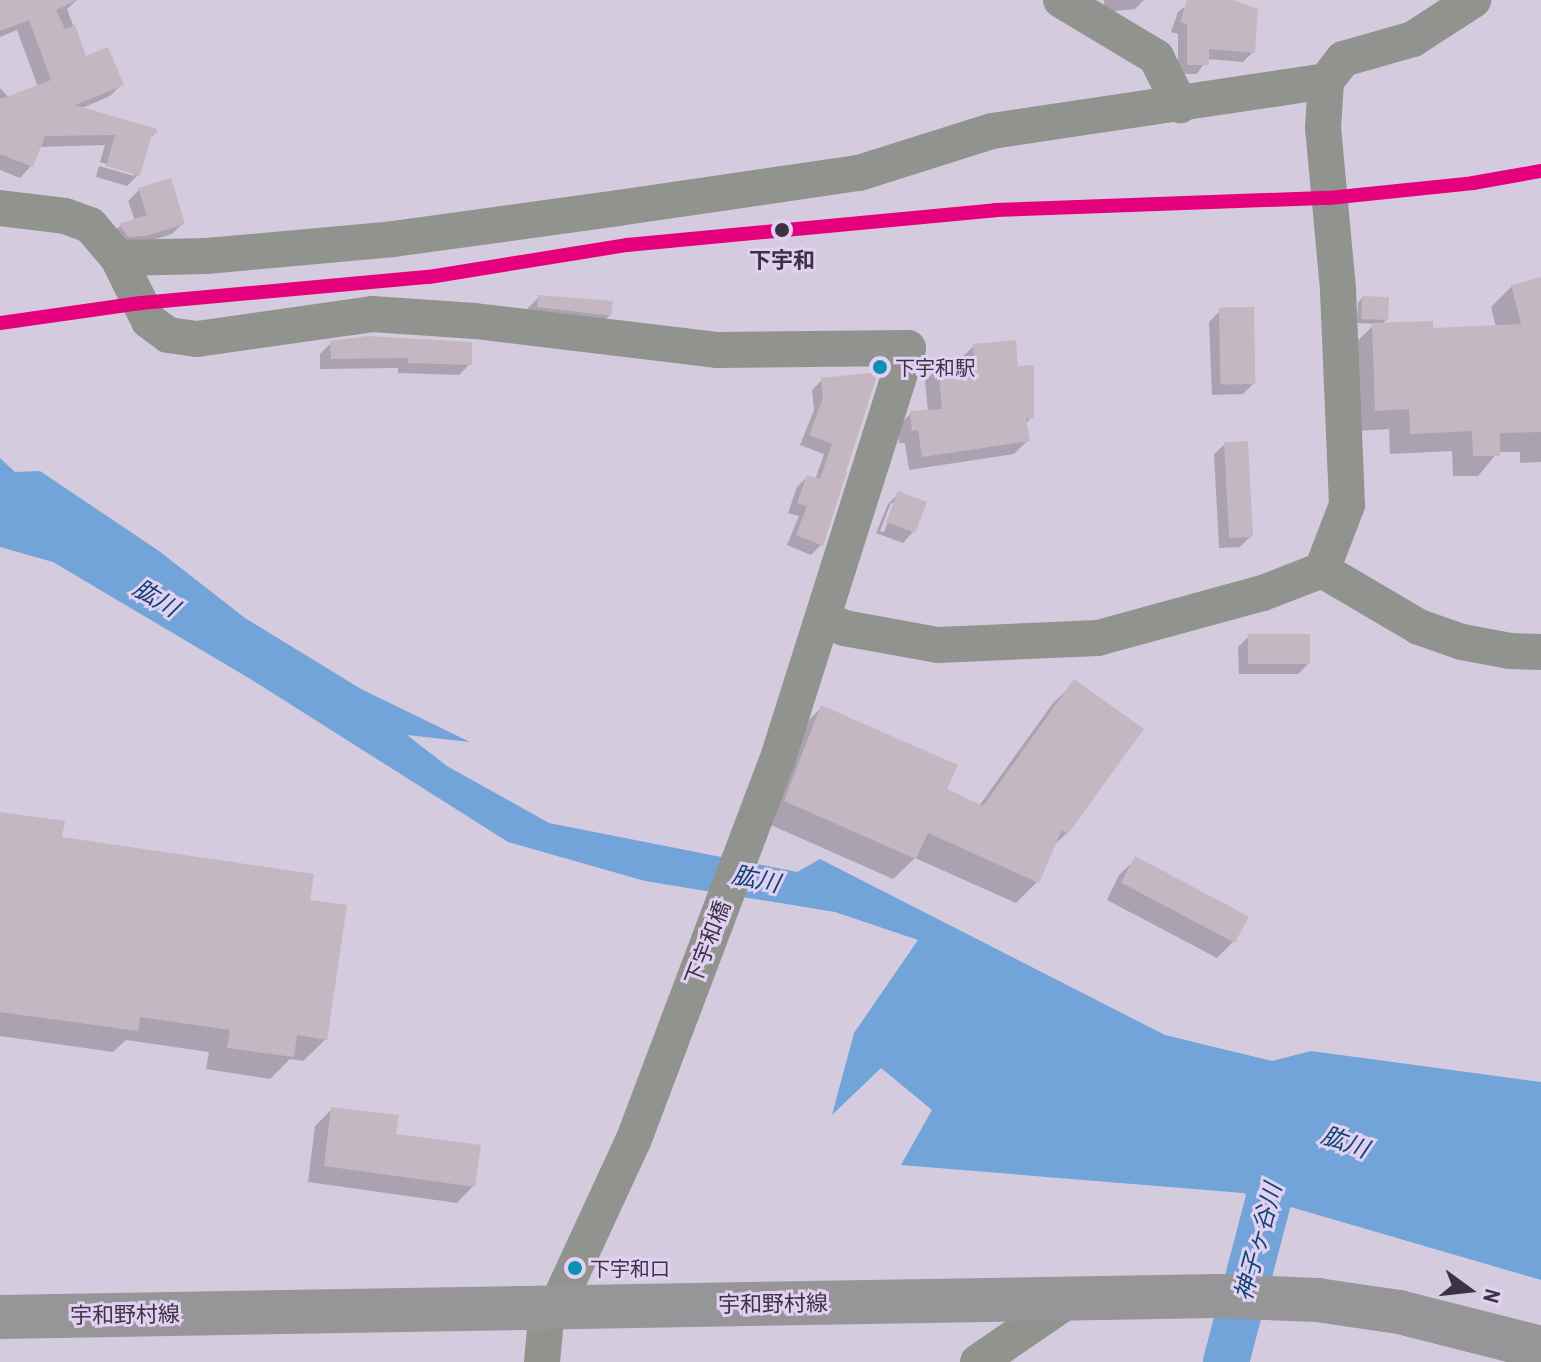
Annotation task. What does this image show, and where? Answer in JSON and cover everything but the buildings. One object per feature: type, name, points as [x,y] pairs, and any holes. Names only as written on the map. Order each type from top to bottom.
[{"type":"main road","name":"宇和野村線","points":[[0,1317],[1217,1296],[1317,1300],[1399,1312],[1541,1348]]},
{"type":"street","points":[[1061,0],[1156,57],[1180,105]]},
{"type":"street","points":[[823,618],[844,628],[938,645],[1098,638],[1263,593],[1322,570],[1347,505],[1338,289],[1323,128],[1326,81],[1343,59],[1413,39],[1473,0]]},
{"type":"street","points":[[0,208],[65,216],[90,225],[118,258],[207,256],[393,239],[859,173],[992,131],[1326,81]]},
{"type":"street","name":"下宇和橋","points":[[118,258],[149,321],[168,335],[197,339],[372,314],[475,321],[718,350],[908,348],[776,763],[658,1078],[552,1308],[542,1362]]},
{"type":"street","points":[[1322,570],[1419,627],[1486,647],[1541,652]]},
{"type":"street","points":[[978,1362],[1070,1299]]},
{"type":"water","name":"肱川","points":[[0,458],[15,472],[40,471],[159,551],[245,618],[361,689],[470,742],[407,735],[447,766],[549,823],[797,872],[820,859],[1165,1035],[1272,1061],[1311,1051],[1541,1082],[1541,1280],[1243,1193],[901,1165],[932,1110],[881,1068],[832,1115],[854,1033],[918,940],[835,912],[645,881],[508,842],[252,680],[53,562],[0,547]]},
{"type":"waterway","name":"神子ヶ谷川","points":[[1226,1362],[1284,1141]]},
{"type":"transit line","points":[[0,323],[141,303],[429,277],[627,245],[995,210],[1329,198],[1473,183],[1541,171]]},
{"type":"place","name":"下宇和","points":[[782,230]]},
{"type":"place","name":"下宇和駅","points":[[880,367]]},
{"type":"place","name":"下宇和口","points":[[575,1268]]}]
